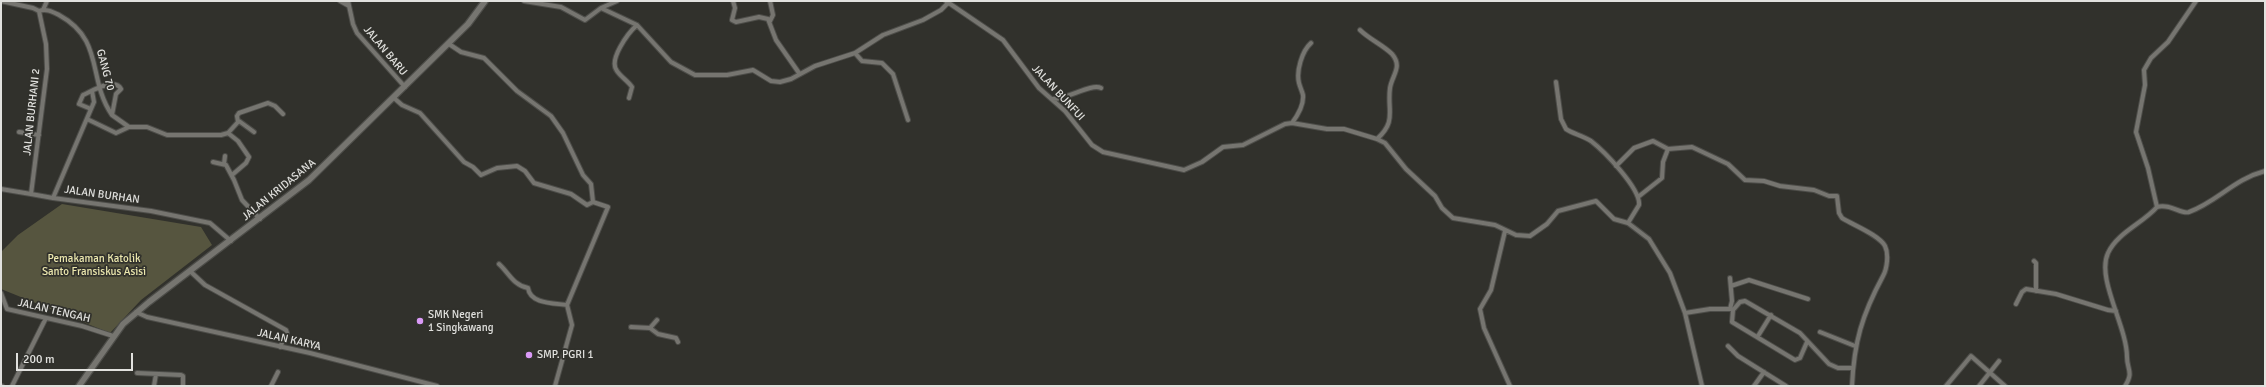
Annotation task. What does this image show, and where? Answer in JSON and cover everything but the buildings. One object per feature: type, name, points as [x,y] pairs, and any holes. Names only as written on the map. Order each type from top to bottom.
[{"type":"street","name":"GANG 70","points":[[1,1],[59,15],[79,28],[92,51],[100,87],[112,115]]},
{"type":"street","points":[[30,1],[33,8]]},
{"type":"street","points":[[41,10],[47,1]]},
{"type":"street","points":[[340,1],[349,6]]},
{"type":"street","name":"JALAN BARU","points":[[348,1],[353,24],[357,33],[405,88]]},
{"type":"street","name":"JALAN KRIDASANA","points":[[79,386],[113,336],[136,312],[260,219],[323,168],[449,44],[472,20],[485,1]]},
{"type":"street","points":[[524,1],[561,6],[585,20],[601,8],[617,1]]},
{"type":"street","points":[[734,1],[733,21],[759,17],[766,18],[770,22],[776,40],[799,73]]},
{"type":"street","points":[[770,1],[773,15],[770,22]]},
{"type":"street","points":[[2157,207],[2148,168],[2136,132],[2145,84],[2144,70],[2151,58],[2168,42],[2196,1]]},
{"type":"street","points":[[601,8],[637,25],[671,62],[694,75],[728,75],[753,70],[765,79],[780,82],[791,79],[799,73],[855,53],[883,35],[923,20],[941,10],[947,2]]},
{"type":"street","name":"JALAN BUNFUI","points":[[947,2],[1003,40],[1030,78],[1074,121],[1092,146],[1103,152],[1184,170],[1202,162],[1223,147],[1243,145],[1279,127],[1292,123]]},
{"type":"street","name":"JALAN BURHANI 2","points":[[31,194],[47,64],[46,44],[41,10]]},
{"type":"street","points":[[629,98],[632,87],[617,72],[615,65],[626,36],[637,25]]},
{"type":"street","points":[[1360,30],[1392,54],[1397,66],[1397,72],[1390,88],[1391,117],[1385,132],[1377,139]]},
{"type":"street","points":[[1292,123],[1298,116],[1302,105],[1303,94],[1298,77],[1302,55],[1305,48],[1311,43]]},
{"type":"street","points":[[449,44],[461,52],[478,55],[484,58],[517,91],[551,116],[564,133],[583,175],[591,184],[593,202]]},
{"type":"street","points":[[855,53],[862,60],[882,63],[893,74],[908,120]]},
{"type":"street","points":[[1556,82],[1561,119],[1566,129],[1578,133],[1592,142],[1616,166],[1638,197],[1640,205],[1628,223]]},
{"type":"street","points":[[91,109],[79,103],[83,95],[100,87],[116,84],[121,88],[116,94],[112,115],[129,127]]},
{"type":"street","points":[[1051,99],[1068,97],[1094,87],[1101,88]]},
{"type":"street","name":"JALAN BURHAN","points":[[92,91],[94,100],[91,109],[53,198],[151,211],[210,223],[231,241]]},
{"type":"street","points":[[394,98],[402,105],[420,113],[482,176],[497,168],[517,166],[525,171],[534,183],[571,194],[587,205],[593,202],[608,208],[590,245],[578,283],[567,305],[572,325],[555,386]]},
{"type":"street","points":[[254,132],[239,121],[237,116],[239,113],[266,103],[273,105],[283,114]]},
{"type":"street","points":[[87,119],[116,133],[129,127],[147,128],[170,135],[211,135],[228,133],[239,121]]},
{"type":"street","points":[[1292,123],[1327,129],[1344,129],[1377,139],[1385,144],[1406,169],[1424,184],[1453,218],[1495,225],[1516,236],[1534,234],[1558,212],[1591,201],[1597,202],[1614,219],[1628,223],[1649,239],[1670,272],[1685,313],[1702,386]]},
{"type":"street","points":[[19,132],[39,135]]},
{"type":"street","points":[[228,133],[238,141],[249,157],[246,163],[232,175]]},
{"type":"street","points":[[1616,166],[1628,152],[1642,143],[1653,141],[1668,149],[1692,147],[1728,164],[1745,180],[1764,181],[1780,186],[1814,190],[1829,196],[1837,196],[1839,213],[1842,218],[1882,242],[1886,250],[1885,270],[1868,306],[1855,346],[1852,386]]},
{"type":"street","points":[[1638,197],[1662,178],[1663,162],[1668,149]]},
{"type":"street","points":[[225,156],[224,164],[232,175],[242,200],[260,219]]},
{"type":"street","points":[[213,162],[224,164]]},
{"type":"street","points":[[2125,386],[2129,379],[2131,367],[2127,358],[2126,340],[2106,276],[2108,254],[2113,245],[2157,207],[2167,206],[2189,213],[2202,206],[2230,186],[2265,171]]},
{"type":"street","points":[[1,189],[53,198]]},
{"type":"street","points":[[1505,231],[1491,290],[1480,309],[1484,328],[1510,386]]},
{"type":"street","points":[[2034,261],[2036,263],[2036,290]]},
{"type":"street","points":[[499,264],[512,280],[528,288],[530,295],[534,298],[567,305]]},
{"type":"street","points":[[190,271],[205,285],[286,330],[287,334],[280,347]]},
{"type":"street","points":[[1730,278],[1732,322],[1758,336],[1795,360],[1800,358],[1807,342]]},
{"type":"street","points":[[1731,286],[1749,280],[1808,299]]},
{"type":"street","points":[[2016,304],[2023,290],[2036,290],[2064,296],[2108,310],[2116,311]]},
{"type":"street","name":"JALAN TENGAH","points":[[1,293],[7,309],[113,336]]},
{"type":"street","points":[[1685,313],[1710,309],[1731,309],[1740,302],[1745,301],[1800,333],[1829,364],[1838,368],[1853,368]]},
{"type":"street","points":[[1,308],[7,309]]},
{"type":"street","name":"JALAN KARYA","points":[[136,312],[147,317],[280,347],[437,386]]},
{"type":"street","points":[[1758,336],[1771,315]]},
{"type":"street","points":[[12,386],[46,318]]},
{"type":"street","points":[[650,328],[657,320]]},
{"type":"street","points":[[631,327],[650,328],[658,334],[676,338],[678,342]]},
{"type":"street","points":[[1820,332],[1855,346]]},
{"type":"street","points":[[1728,346],[1738,356],[1786,386]]},
{"type":"street","points":[[1946,386],[1971,356],[2005,386]]},
{"type":"street","points":[[1979,386],[1999,361]]},
{"type":"street","points":[[271,386],[278,372]]},
{"type":"street","points":[[1754,386],[1764,372]]},
{"type":"street","points":[[137,373],[183,376],[183,386]]},
{"type":"street","points":[[154,386],[156,374]]},
{"type":"green space","name":"Pemakaman Katolik Santo Fransiskus Asisi","points":[[62,204],[201,227],[212,245],[141,300],[110,333],[1,289],[1,252],[18,235]]},
{"type":"place","name":"SMK Negeri 1 Singkawang","points":[[420,321]]},
{"type":"place","name":"SMP. PGRI 1","points":[[529,355]]}]
